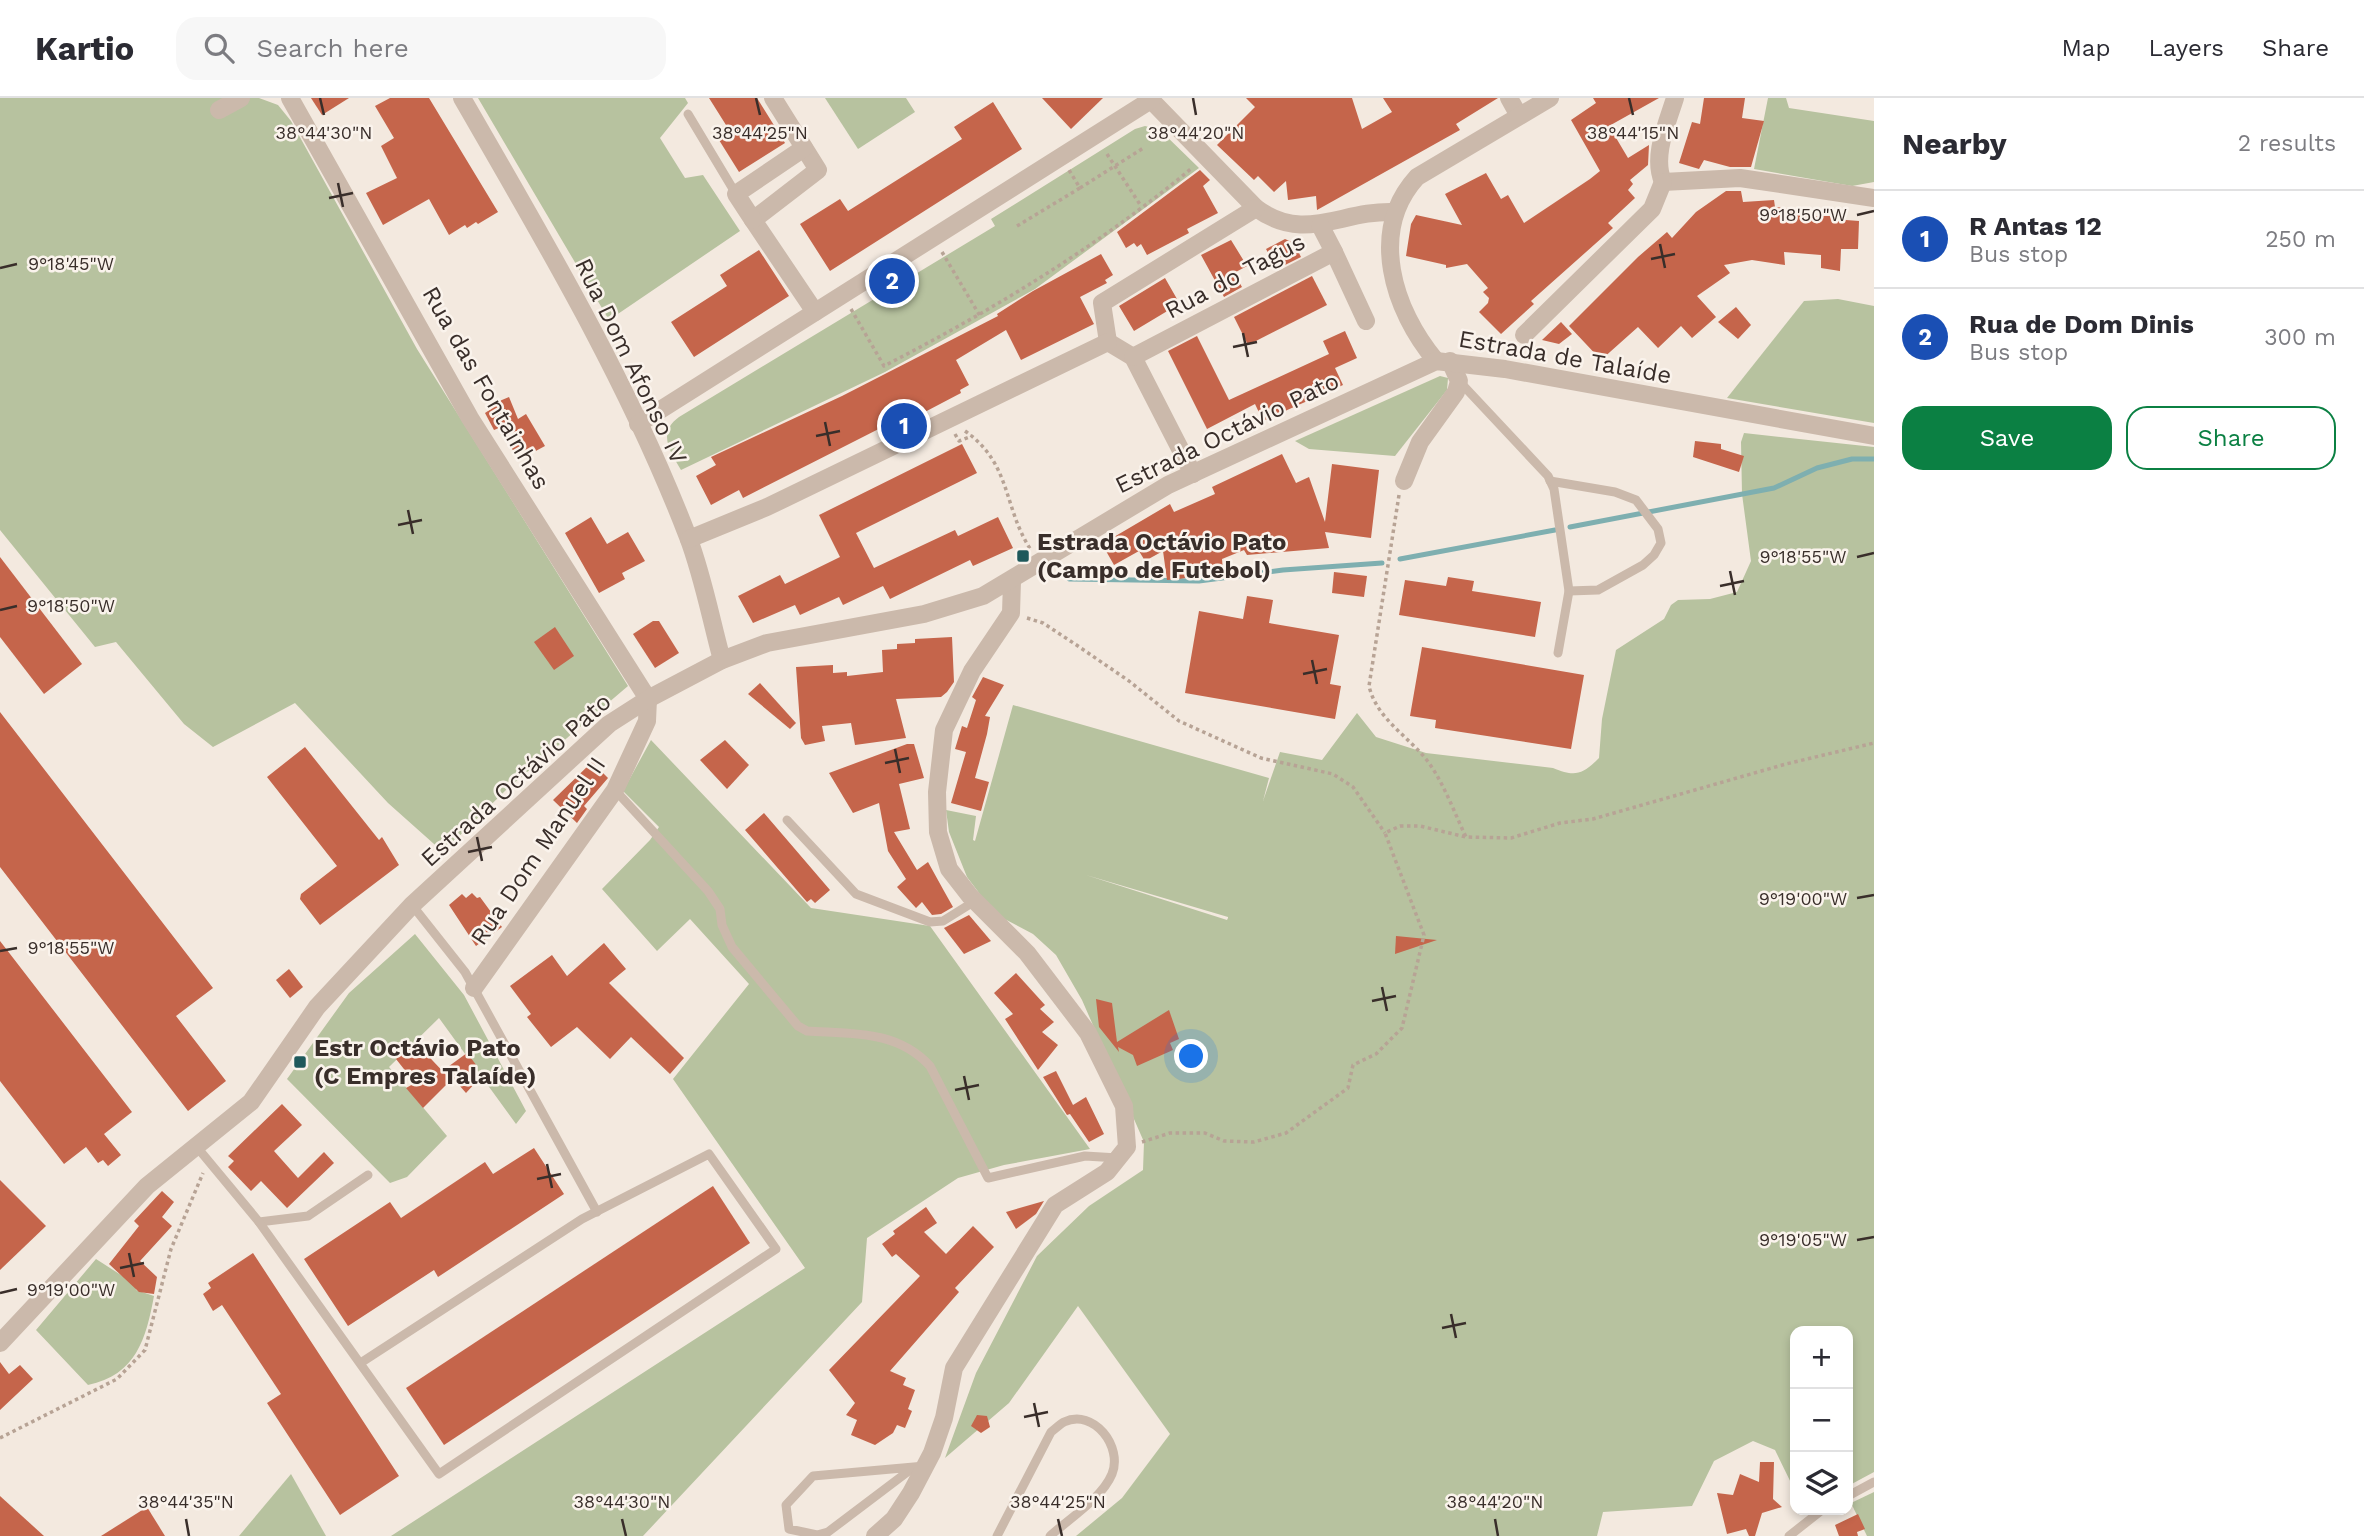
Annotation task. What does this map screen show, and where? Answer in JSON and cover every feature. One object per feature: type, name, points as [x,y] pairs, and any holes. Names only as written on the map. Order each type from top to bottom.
[{"type":"street","points":[[219,110],[242,98]]},
{"type":"street","name":"Rua das Fontainhas","points":[[290,98],[470,418],[648,699]]},
{"type":"street","name":"Rua Dom Afonso IV","points":[[462,98],[565,277],[638,424],[688,539],[722,660]]},
{"type":"street","points":[[753,220],[818,170],[774,98]]},
{"type":"street","points":[[1509,98],[1519,116]]},
{"type":"street","name":"Estrada de Talaíde","points":[[1550,98],[1417,177],[1406,189],[1394,212],[1389,239],[1396,284],[1411,326],[1443,361],[1874,436]]},
{"type":"street","points":[[1524,335],[1652,209],[1663,182],[1658,169],[1660,150],[1675,98]]},
{"type":"street","points":[[638,424],[1150,99],[1256,208],[1275,219],[1295,226],[1320,225],[1359,213],[1394,212]]},
{"type":"street","points":[[804,148],[736,194],[815,312]]},
{"type":"street","points":[[1663,182],[1740,178],[1874,198]]},
{"type":"street","points":[[1108,342],[1102,303],[1256,208]]},
{"type":"street","name":"Rua do Tagus","points":[[1133,357],[1334,252],[1320,225]]},
{"type":"street","points":[[1334,252],[1366,321]]},
{"type":"street","points":[[1108,342],[1133,357],[1194,474]]},
{"type":"street","points":[[688,539],[767,507],[1108,342]]},
{"type":"street","points":[[1404,481],[1420,442],[1456,392],[1459,381],[1443,361]]},
{"type":"street","name":"Estrada Octávio Pato","points":[[0,1343],[147,1186],[202,1153],[251,1102],[317,1007],[412,905],[609,724],[648,699],[722,660],[778,641],[961,605],[1012,581],[1117,513],[1194,474],[1443,361]]},
{"type":"street","points":[[875,1536],[894,1519],[944,1418],[954,1368],[1055,1205],[1107,1172],[1123,1152],[1124,1107],[1088,1033],[1027,953],[975,901],[949,869],[938,832],[937,792],[944,730],[972,671],[1011,613],[1012,581]]},
{"type":"street","name":"Rua Dom Manuel II","points":[[474,988],[615,790],[647,721],[648,699]]},
{"type":"lane","points":[[688,114],[736,194]]},
{"type":"lane","points":[[1459,381],[1472,391],[1550,481],[1564,545],[1569,591],[1558,653]]},
{"type":"lane","points":[[1550,481],[1615,492],[1636,500],[1658,528],[1661,543],[1654,555],[1643,565],[1598,590],[1569,591]]},
{"type":"lane","points":[[615,790],[708,891],[720,909],[722,925],[732,947],[798,1026],[807,1031],[873,1034],[898,1041],[917,1051],[930,1066],[988,1178],[1085,1156],[1123,1152]]},
{"type":"lane","points":[[787,820],[856,894],[930,922],[943,921],[975,901]]},
{"type":"lane","points":[[412,905],[466,972],[597,1212]]},
{"type":"lane","points":[[202,1153],[259,1222],[362,1362],[439,1474],[776,1249],[709,1154],[597,1212],[362,1362]]},
{"type":"lane","points":[[259,1222],[309,1216],[368,1175]]},
{"type":"lane","points":[[998,1536],[1051,1433],[1065,1421],[1079,1420],[1103,1430],[1112,1442],[1115,1461],[1113,1471],[1107,1484],[1050,1536]]},
{"type":"lane","points":[[919,1466],[828,1532],[817,1535],[789,1529],[786,1505],[813,1476],[919,1466]]},
{"type":"lane","points":[[1853,1493],[1874,1482]]},
{"type":"lane","points":[[1790,1536],[1816,1515]]},
{"type":"path","points":[[1017,226],[1145,147]]},
{"type":"path","points":[[1107,153],[1141,206]]},
{"type":"path","points":[[1060,157],[1080,188]]},
{"type":"path","points":[[843,295],[884,366],[980,316],[1042,279],[1188,171]]},
{"type":"path","points":[[933,237],[980,316]]},
{"type":"path","points":[[959,441],[972,436],[991,455],[1002,473],[1024,540],[1040,563]]},
{"type":"path","points":[[1404,481],[1390,541],[1369,686],[1373,703],[1428,762],[1443,785],[1466,837]]},
{"type":"path","points":[[1011,613],[1043,623],[1129,681],[1179,721],[1261,758],[1333,774],[1353,787],[1385,833],[1424,935],[1402,1028],[1376,1054],[1353,1065],[1348,1088],[1286,1133],[1254,1142],[1224,1141],[1205,1133],[1170,1133],[1123,1152]]},
{"type":"path","points":[[1385,833],[1400,827],[1420,826],[1466,837],[1511,838],[1560,823],[1593,819],[1796,761],[1874,743]]},
{"type":"path","points":[[0,1438],[117,1379],[145,1350],[171,1250],[195,1199],[202,1153]]},
{"type":"green space","points":[[0,98],[259,98],[278,105],[291,121],[417,349],[628,686],[506,790],[443,852],[388,803],[295,703],[213,747],[184,724],[116,642],[95,647],[0,530]]},
{"type":"green space","points":[[478,98],[685,98],[688,103],[660,138],[685,178],[703,175],[740,231],[609,320]]},
{"type":"green space","points":[[825,98],[906,98],[915,112],[858,149]]},
{"type":"green space","points":[[1768,98],[1786,98],[1789,108],[1874,121],[1874,182],[1852,186],[1754,169]]},
{"type":"green space","points":[[1145,126],[1160,130],[1199,168],[1035,289],[885,372],[681,470],[670,449],[667,436],[668,429],[679,417],[995,226],[991,219],[1135,129]]},
{"type":"green space","points":[[1838,299],[1874,306],[1874,423],[1727,398],[1804,301]]},
{"type":"green space","points":[[1440,376],[1448,378],[1447,390],[1395,456],[1309,449],[1295,441]]},
{"type":"green space","points":[[1744,433],[1874,447],[1874,1472],[1853,1483],[1853,1326],[1790,1326],[1790,1481],[1775,1450],[1753,1441],[1714,1461],[1692,1506],[1603,1512],[1597,1536],[1076,1536],[1122,1498],[1170,1434],[1078,1306],[1009,1403],[945,1458],[976,1373],[1037,1256],[1089,1206],[1143,1170],[1144,1142],[1082,1000],[1056,955],[1033,934],[995,914],[967,877],[949,832],[946,810],[976,816],[975,841],[1013,705],[1269,778],[1263,801],[1280,752],[1322,760],[1357,713],[1376,737],[1426,753],[1578,773],[1599,758],[1602,719],[1616,650],[1664,619],[1671,605],[1678,600],[1710,599],[1737,592],[1751,561],[1742,494],[1741,442]],"holes":[[[1086,875],[1228,917],[1227,920]]]},
{"type":"green space","points":[[651,740],[811,908],[930,926],[1090,1149],[1004,1165],[958,1178],[867,1238],[862,1302],[643,1536],[391,1536],[805,1268],[673,1079],[749,984],[690,919],[657,951],[602,889],[650,840],[659,827],[623,791]]},
{"type":"green space","points":[[415,934],[464,995],[526,1111],[516,1124],[439,1018],[389,1067],[447,1136],[407,1177],[390,1183],[287,1079],[349,993]]},
{"type":"green space","points":[[96,1259],[135,1284],[136,1290],[154,1296],[147,1327],[128,1364],[104,1380],[88,1385],[36,1330]]},
{"type":"green space","points":[[291,1474],[326,1536],[239,1536]]},
{"type":"green space","points":[[1874,1492],[1874,1536],[1867,1536],[1853,1502]]},
{"type":"building","points":[[311,98],[349,98],[322,115]]},
{"type":"building","points":[[390,98],[429,98],[498,212],[478,224],[476,222],[467,228],[465,225],[449,235],[429,199],[383,225],[366,193],[397,178],[381,146],[394,138],[375,106]]},
{"type":"building","points":[[709,98],[757,98],[785,143],[739,172],[714,132],[726,125]]},
{"type":"building","points":[[1042,98],[1103,98],[1071,129]]},
{"type":"building","points":[[1246,98],[1352,98],[1362,129],[1392,112],[1383,98],[1498,98],[1456,124],[1460,130],[1317,210],[1316,196],[1288,200],[1286,181],[1274,192],[1258,176],[1254,180],[1217,145],[1255,107]]},
{"type":"building","points":[[1593,98],[1659,98],[1609,126],[1628,158],[1649,145],[1648,165],[1630,180],[1633,184],[1628,190],[1635,198],[1608,223],[1613,228],[1531,301],[1534,304],[1501,334],[1479,312],[1488,303],[1489,298],[1483,292],[1488,288],[1467,264],[1446,268],[1446,265],[1406,256],[1411,224],[1416,215],[1462,225],[1445,194],[1486,173],[1501,199],[1508,195],[1524,223],[1590,179],[1600,171],[1571,120],[1596,103]]},
{"type":"building","points":[[1704,98],[1745,98],[1742,118],[1764,121],[1751,167],[1730,167],[1704,160],[1699,169],[1679,163],[1692,122],[1700,124]]},
{"type":"building","points":[[993,102],[1022,149],[830,271],[800,224],[840,199],[848,211],[962,139],[954,127]]},
{"type":"building","points":[[1200,170],[1210,180],[1203,186],[1218,213],[1187,229],[1189,233],[1147,255],[1141,244],[1137,247],[1134,243],[1126,248],[1117,232]]},
{"type":"building","points":[[1726,191],[1741,191],[1743,202],[1774,200],[1775,207],[1804,210],[1813,213],[1812,216],[1846,216],[1846,220],[1859,221],[1858,249],[1841,249],[1840,271],[1821,268],[1821,255],[1784,252],[1785,265],[1752,260],[1724,265],[1730,273],[1697,296],[1716,317],[1692,338],[1681,326],[1658,348],[1638,327],[1601,360],[1569,326],[1667,232],[1672,238],[1696,212]]},
{"type":"building","points":[[1285,239],[1294,243],[1301,257],[1277,269],[1266,249]]},
{"type":"building","points":[[1231,240],[1247,266],[1234,273],[1242,287],[1224,297],[1201,255]]},
{"type":"building","points":[[759,250],[789,296],[694,357],[671,322],[727,286],[720,275]]},
{"type":"building","points":[[1101,254],[1113,275],[1105,280],[1107,283],[1080,297],[1094,324],[1021,360],[1006,330],[956,360],[969,385],[960,390],[961,393],[921,414],[918,409],[743,498],[739,490],[711,505],[696,476],[716,465],[711,457],[842,396],[998,316],[997,314],[1033,291]]},
{"type":"building","points":[[1312,276],[1327,305],[1248,345],[1234,317]]},
{"type":"building","points":[[1165,278],[1177,299],[1166,306],[1169,310],[1134,331],[1119,306]]},
{"type":"building","points":[[1736,307],[1751,325],[1738,339],[1718,322]]},
{"type":"building","points":[[1561,322],[1572,334],[1559,344],[1542,340]]},
{"type":"building","points":[[1345,331],[1357,358],[1335,368],[1343,385],[1263,421],[1255,404],[1207,429],[1168,351],[1197,336],[1229,400],[1329,354],[1323,341]]},
{"type":"building","points":[[509,397],[518,419],[526,414],[545,446],[519,460],[499,428],[494,430],[485,413],[491,409],[490,405]]},
{"type":"building","points":[[1695,441],[1721,444],[1721,449],[1744,456],[1739,472],[1693,457]]},
{"type":"building","points":[[962,444],[977,473],[856,533],[874,568],[955,530],[958,536],[998,517],[1013,548],[973,566],[970,560],[890,599],[883,586],[843,605],[839,597],[800,615],[795,605],[753,623],[738,596],[780,575],[785,584],[840,557],[819,515]]},
{"type":"building","points":[[1282,454],[1296,483],[1309,477],[1325,522],[1332,464],[1379,470],[1371,538],[1325,532],[1329,548],[1247,555],[1244,550],[1222,559],[1223,572],[1179,579],[1167,580],[1163,551],[1145,561],[1139,551],[1114,565],[1102,544],[1170,504],[1174,512],[1215,494],[1212,487]]},
{"type":"building","points":[[591,517],[607,544],[628,532],[645,561],[622,573],[625,579],[599,593],[565,533]]},
{"type":"building","points":[[0,557],[82,664],[44,694],[0,637]]},
{"type":"building","points":[[1334,572],[1367,576],[1364,597],[1332,593]]},
{"type":"building","points":[[1448,577],[1474,581],[1472,591],[1541,602],[1535,637],[1399,615],[1405,580],[1446,586]]},
{"type":"building","points":[[1247,596],[1273,600],[1269,623],[1339,635],[1330,684],[1341,686],[1335,719],[1185,693],[1199,611],[1243,619]]},
{"type":"building","points":[[653,621],[659,621],[679,653],[655,668],[633,634]]},
{"type":"building","points":[[555,627],[574,656],[554,670],[534,642]]},
{"type":"building","points":[[952,637],[954,682],[947,692],[941,697],[896,699],[906,738],[855,745],[851,723],[822,726],[825,741],[805,745],[801,738],[796,667],[833,665],[833,673],[847,672],[847,676],[883,672],[882,650],[897,649],[897,644],[915,643],[915,639]]},
{"type":"building","points":[[1422,647],[1584,675],[1571,749],[1435,728],[1436,720],[1410,716]]},
{"type":"building","points":[[983,677],[1004,685],[985,716],[990,717],[975,778],[989,782],[981,811],[951,803],[966,752],[955,749],[962,726],[967,728],[976,700],[972,697]]},
{"type":"building","points":[[760,683],[796,723],[790,729],[748,694]]},
{"type":"building","points":[[0,712],[213,988],[176,1016],[226,1081],[188,1111],[0,867]]},
{"type":"building","points":[[725,740],[749,765],[727,789],[700,760]]},
{"type":"building","points":[[907,744],[914,744],[924,778],[899,784],[910,829],[894,832],[917,870],[928,862],[953,907],[941,914],[932,915],[922,902],[916,908],[897,887],[906,879],[888,851],[879,803],[853,813],[829,773]]},
{"type":"building","points":[[305,747],[379,840],[382,837],[399,865],[320,925],[300,899],[301,894],[337,866],[267,777]]},
{"type":"building","points":[[592,762],[608,778],[584,806],[587,809],[577,823],[553,800]]},
{"type":"building","points":[[764,813],[830,890],[815,903],[811,899],[807,902],[745,830]]},
{"type":"building","points":[[472,893],[477,898],[480,897],[502,927],[476,946],[449,905],[462,894],[466,898]]},
{"type":"building","points":[[969,915],[991,941],[964,954],[944,928]]},
{"type":"building","points":[[1396,936],[1437,940],[1395,954]]},
{"type":"building","points":[[0,941],[132,1112],[104,1134],[121,1155],[108,1166],[103,1160],[98,1163],[86,1147],[64,1164],[0,1081]]},
{"type":"building","points":[[604,943],[626,969],[609,983],[684,1058],[670,1074],[631,1037],[610,1059],[577,1027],[551,1047],[527,1017],[531,1014],[510,986],[552,955],[567,976]]},
{"type":"building","points":[[289,969],[303,987],[290,998],[276,980]]},
{"type":"building","points":[[1016,973],[1045,1005],[1040,1009],[1054,1022],[1042,1032],[1058,1045],[1038,1070],[1005,1019],[1013,1014],[994,993]]},
{"type":"building","points":[[1096,999],[1112,1003],[1117,1042],[1169,1010],[1179,1039],[1170,1043],[1173,1050],[1137,1066],[1133,1055],[1118,1047],[1119,1052],[1099,1027]]},
{"type":"building","points":[[415,1042],[451,1080],[423,1108],[406,1088],[415,1083],[396,1059]]},
{"type":"building","points":[[467,1053],[477,1066],[469,1072],[477,1081],[466,1093],[445,1069]]},
{"type":"building","points":[[1056,1071],[1073,1105],[1086,1097],[1104,1134],[1089,1142],[1070,1114],[1067,1115],[1043,1077]]},
{"type":"building","points":[[282,1104],[302,1125],[274,1151],[298,1178],[324,1152],[334,1163],[287,1208],[261,1181],[251,1191],[228,1167],[234,1161],[228,1156]]},
{"type":"building","points":[[534,1148],[564,1194],[438,1277],[434,1270],[348,1326],[304,1259],[390,1202],[401,1218],[485,1162],[493,1174]]},
{"type":"building","points":[[0,1180],[46,1226],[0,1270]]},
{"type":"building","points":[[713,1186],[750,1243],[444,1445],[406,1388]]},
{"type":"building","points":[[162,1191],[174,1202],[162,1217],[172,1226],[140,1261],[157,1277],[154,1294],[139,1292],[109,1264],[139,1226],[134,1221]]},
{"type":"building","points":[[1044,1201],[1036,1214],[1016,1229],[1006,1212]]},
{"type":"building","points":[[926,1207],[937,1223],[924,1232],[946,1254],[973,1226],[994,1247],[955,1288],[959,1292],[890,1371],[906,1378],[903,1385],[915,1390],[908,1409],[912,1411],[905,1428],[897,1425],[893,1433],[875,1445],[851,1435],[857,1420],[846,1415],[855,1403],[829,1370],[920,1276],[896,1254],[892,1257],[882,1244],[895,1234],[893,1231]]},
{"type":"building","points":[[253,1253],[399,1476],[340,1515],[267,1403],[281,1394],[222,1305],[213,1311],[203,1294],[211,1288],[208,1283]]},
{"type":"building","points":[[0,1362],[9,1374],[20,1365],[33,1379],[0,1410]]},
{"type":"building","points":[[977,1415],[987,1416],[990,1427],[981,1433],[971,1426]]},
{"type":"building","points":[[1760,1462],[1774,1462],[1773,1499],[1782,1507],[1762,1513],[1755,1536],[1749,1536],[1746,1529],[1727,1534],[1717,1493],[1733,1495],[1740,1474],[1759,1482]]},
{"type":"building","points":[[0,1496],[44,1536],[0,1536]]},
{"type":"building","points":[[147,1507],[165,1536],[101,1536]]},
{"type":"building","points":[[1858,1514],[1865,1529],[1857,1532],[1858,1536],[1839,1536],[1835,1525]]},
{"type":"waterway","points":[[1570,527],[1774,488],[1817,468],[1852,459],[1874,459]]},
{"type":"waterway","points":[[1400,559],[1555,530]]},
{"type":"waterway","points":[[1069,579],[1199,581],[1283,570],[1382,563]]},
{"type":"place","name":"Rua de Dom Dinis","points":[[892,281]]},
{"type":"place","name":"R Antas 12","points":[[904,426]]},
{"type":"place","name":"Estrada Octávio Pato (Campo de Futebol)","points":[[1023,556]]},
{"type":"place","name":"Estr Octávio Pato (C Empres Talaíde)","points":[[300,1062]]}]
